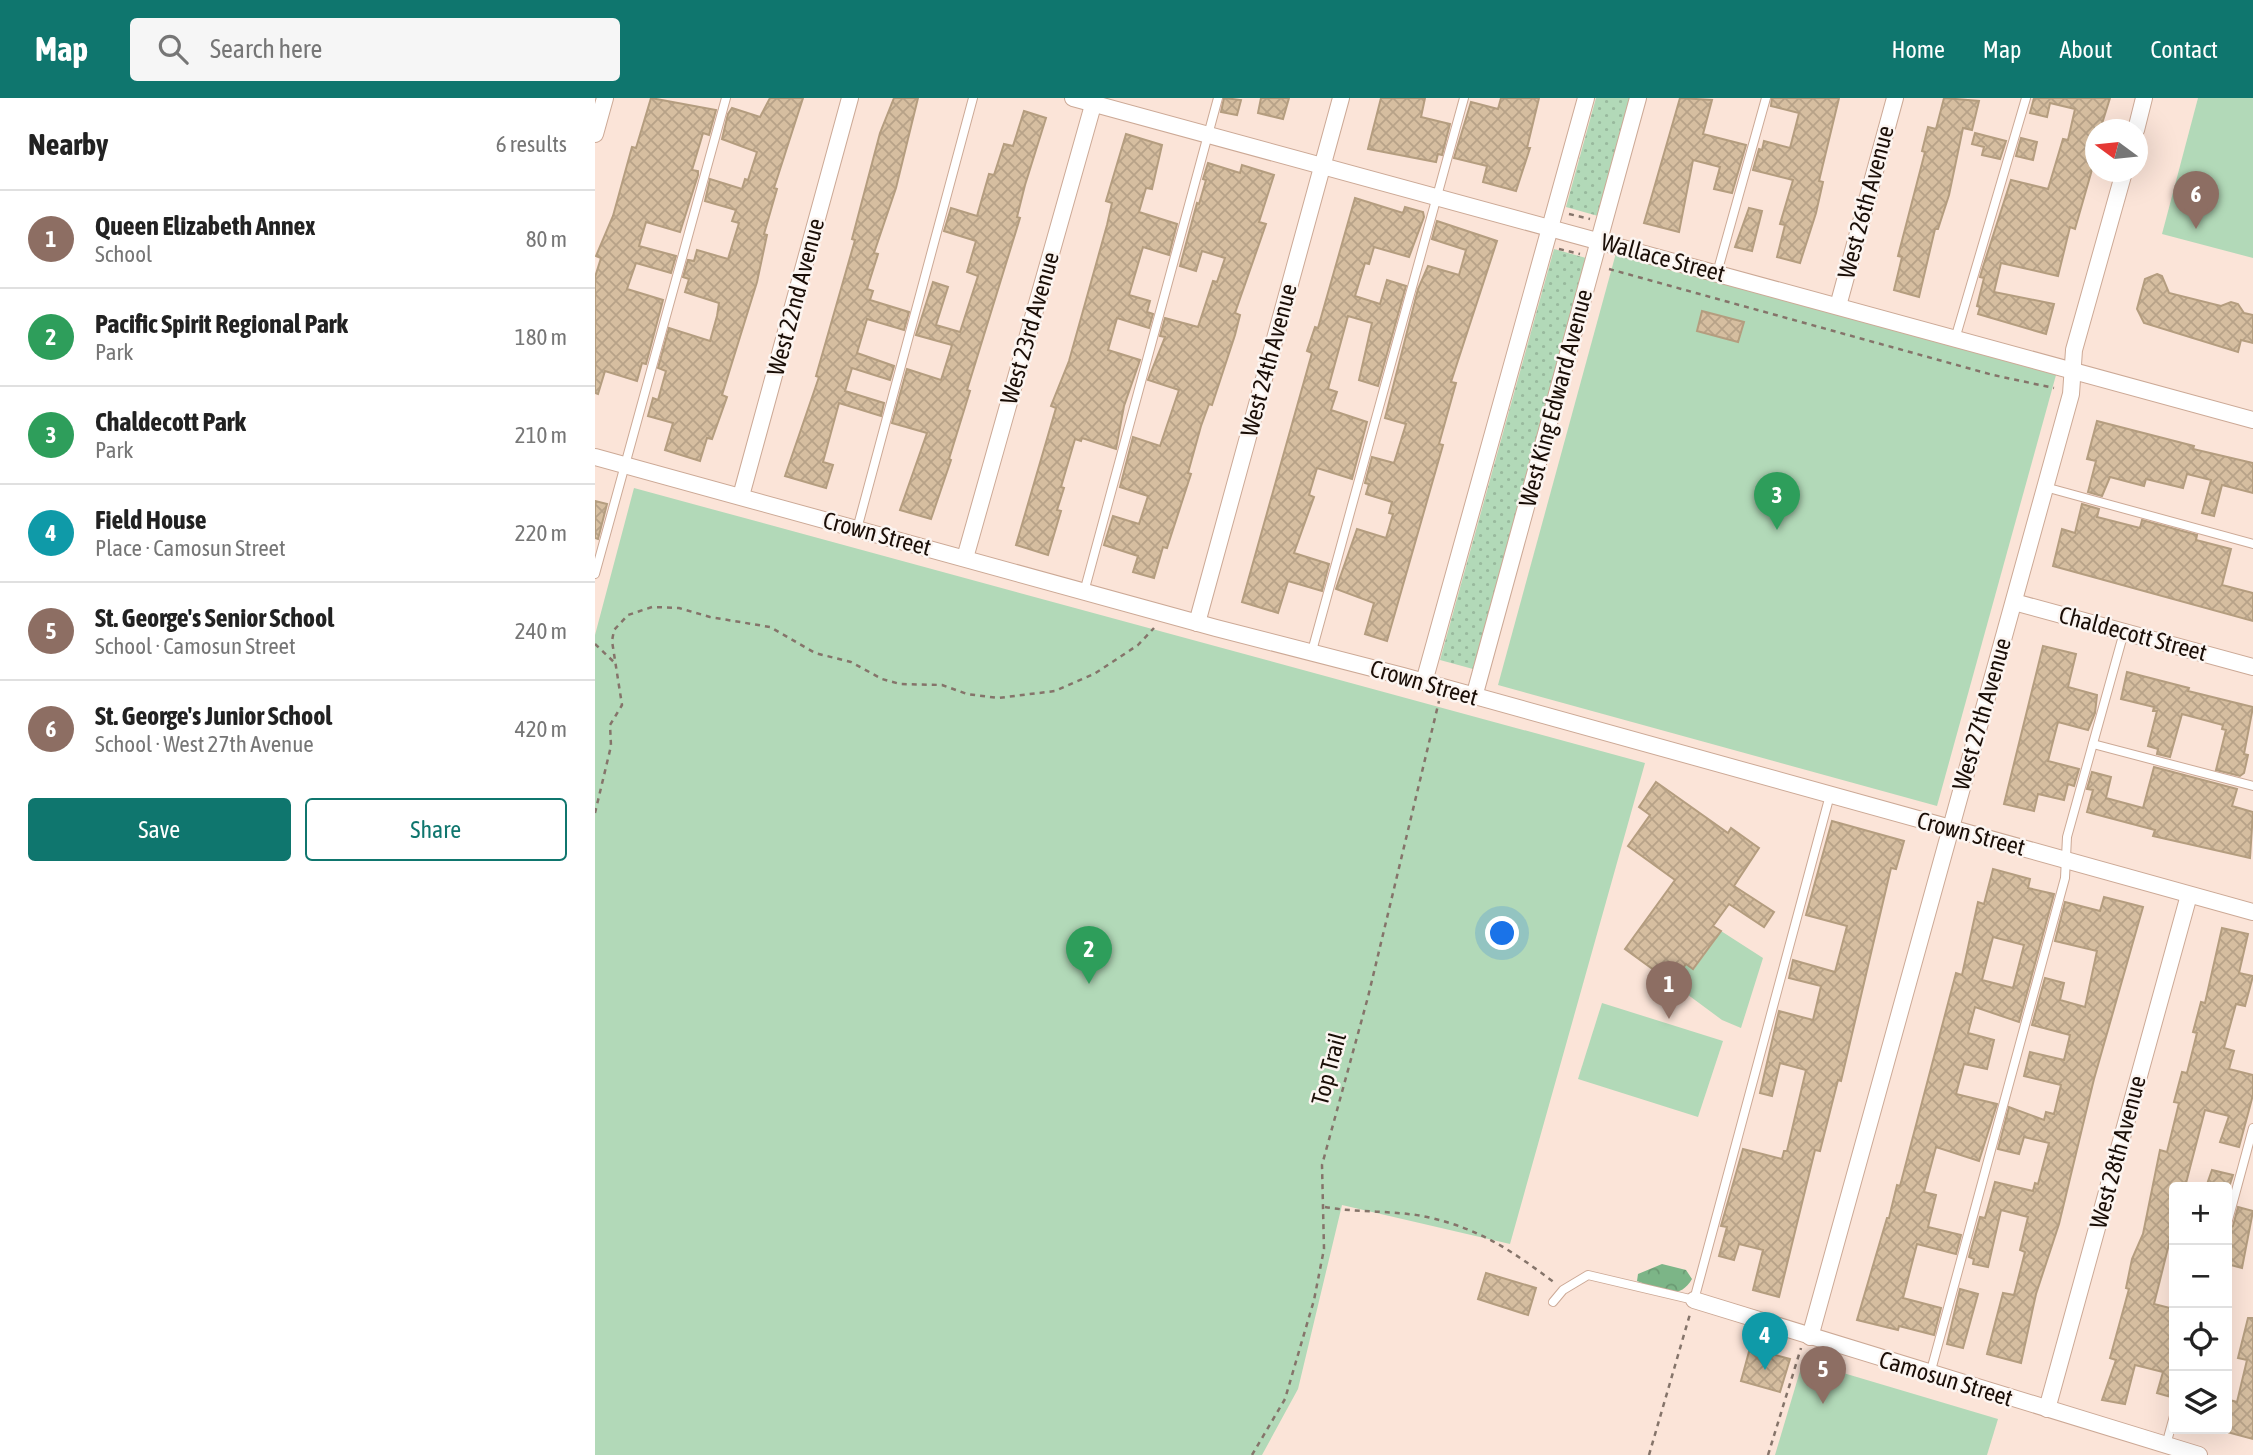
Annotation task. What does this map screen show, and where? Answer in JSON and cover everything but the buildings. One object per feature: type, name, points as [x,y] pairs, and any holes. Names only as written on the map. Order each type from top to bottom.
[{"type":"street","points":[[595,134],[605,98]]},
{"type":"street","name":"West 22nd Avenue","points":[[741,496],[851,98]]},
{"type":"street","name":"Wallace Street","points":[[1073,98],[1094,101],[1208,136],[1437,195],[2074,373],[2253,420]]},
{"type":"street","name":"West 24th Avenue","points":[[1197,623],[1341,98]]},
{"type":"street","name":"West King Edward Avenue","points":[[1424,682],[1586,98]]},
{"type":"street","name":"West King Edward Avenue","points":[[1474,697],[1638,98]]},
{"type":"street","name":"West 26th Avenue","points":[[1838,306],[1895,98]]},
{"type":"street","points":[[2139,119],[2144,98]]},
{"type":"street","name":"West 23rd Avenue","points":[[965,558],[1094,101]]},
{"type":"street","name":"West 27th Avenue","points":[[1810,1337],[2071,394],[2074,350],[2121,182]]},
{"type":"street","name":"Crown Street","points":[[595,457],[1197,623],[1312,651],[2253,912]]},
{"type":"street","name":"Chaldecott Street","points":[[2014,602],[2253,667]]},
{"type":"street","name":"West 28th Avenue","points":[[2047,1409],[2189,895]]},
{"type":"street","name":"Camosun Street","points":[[1693,1300],[2199,1455]]},
{"type":"lane","points":[[595,573],[726,98]]},
{"type":"lane","points":[[857,529],[973,98]]},
{"type":"lane","points":[[1084,592],[1218,98]]},
{"type":"lane","points":[[1312,651],[1464,98]]},
{"type":"lane","points":[[1717,273],[1766,98]]},
{"type":"lane","points":[[1955,339],[2026,98]]},
{"type":"lane","points":[[2045,487],[2253,544]]},
{"type":"lane","points":[[1930,1374],[2065,878],[2067,837],[2124,632]]},
{"type":"lane","points":[[2093,744],[2253,786]]},
{"type":"lane","points":[[1553,1302],[1563,1290],[1588,1275],[1693,1300],[1830,795]]},
{"type":"lane","points":[[2232,1206],[2253,1128]]},
{"type":"lane","points":[[2166,1445],[2169,1434]]},
{"type":"path","points":[[1562,212],[1596,221]]},
{"type":"path","points":[[1553,247],[1586,256]]},
{"type":"path","points":[[1609,269],[1993,375],[2054,388]]},
{"type":"path","points":[[595,813],[611,746],[610,725],[622,705],[612,642],[617,623],[628,615],[652,607],[667,606],[710,617],[770,627],[815,653],[851,662],[882,679],[900,684],[942,685],[967,694],[998,698],[1055,691],[1094,674],[1138,645],[1154,628]]},
{"type":"path","points":[[595,644],[615,663]]},
{"type":"path","name":"Top Trail","points":[[1252,1455],[1285,1399],[1314,1300],[1324,1249],[1322,1165],[1368,997],[1443,687]]},
{"type":"path","points":[[1325,1207],[1353,1212],[1425,1217],[1484,1234],[1563,1290]]},
{"type":"path","points":[[1649,1455],[1693,1300]]},
{"type":"path","points":[[1768,1455],[1803,1343],[1810,1337]]},
{"type":"green space","points":[[1596,98],[1631,98],[1598,216],[1566,207]]},
{"type":"green space","points":[[2198,98],[2253,98],[2253,258],[2162,234]]},
{"type":"green space","points":[[1554,249],[1586,258],[1473,669],[1440,660]]},
{"type":"green space","points":[[1616,253],[2056,375],[1937,806],[1498,685]]},
{"type":"green space","points":[[634,488],[1645,763],[1510,1244],[1342,1205],[1298,1389],[1262,1455],[595,1455],[595,635]]},
{"type":"green space","points":[[1721,931],[1763,958],[1741,1028],[1722,1020],[1672,983],[1686,964],[1694,969]]},
{"type":"green space","points":[[1602,1003],[1723,1041],[1698,1117],[1578,1079]]},
{"type":"green space","points":[[1662,1264],[1686,1270],[1692,1279],[1680,1291],[1674,1292],[1637,1281],[1638,1274]]},
{"type":"green space","points":[[1803,1361],[1998,1419],[1987,1455],[1775,1455]]},
{"type":"place","name":"St. George's Junior School","points":[[2196,229]]},
{"type":"place","name":"Chaldecott Park","points":[[1777,530]]},
{"type":"place","name":"Pacific Spirit Regional Park","points":[[1089,984]]},
{"type":"place","name":"Queen Elizabeth Annex","points":[[1669,1019]]},
{"type":"place","name":"Field House","points":[[1765,1370]]},
{"type":"place","name":"St. George's Senior School","points":[[1823,1404]]}]
